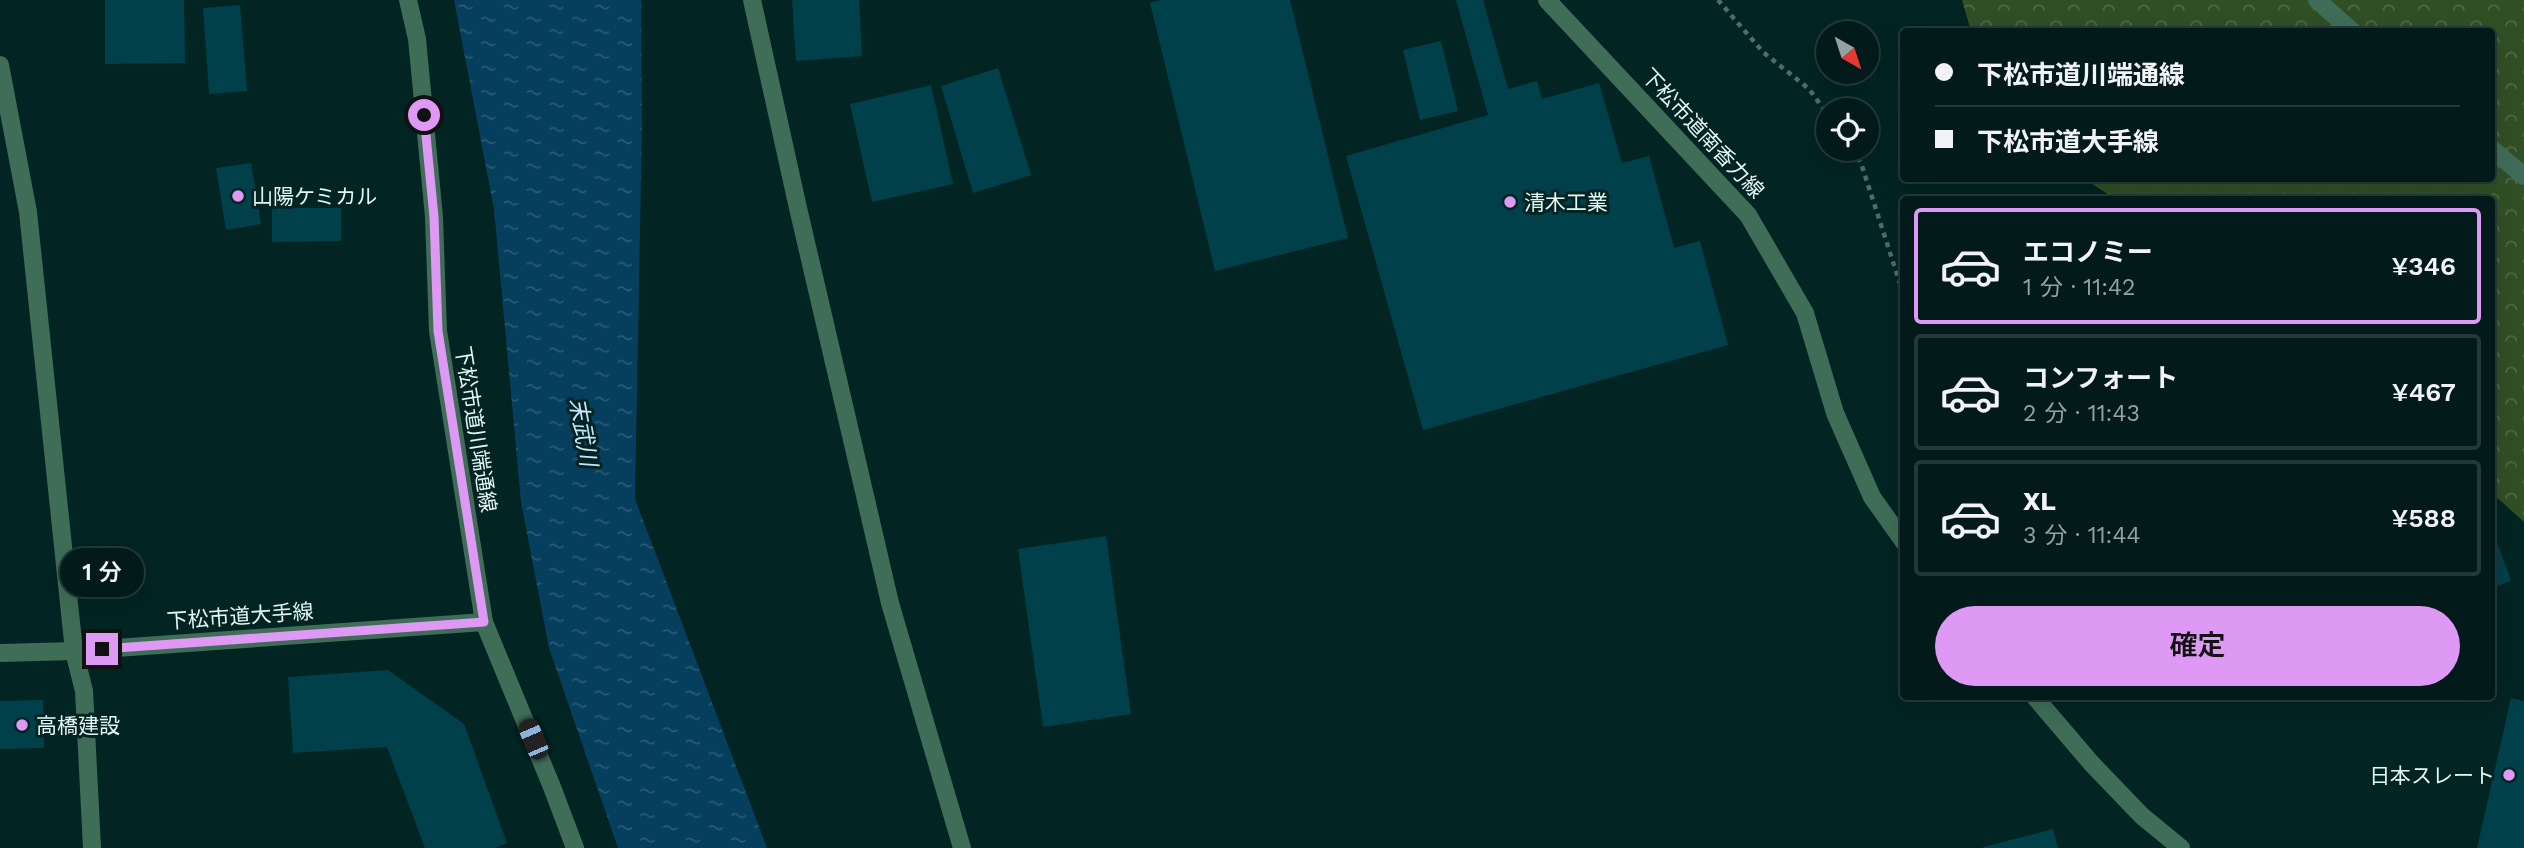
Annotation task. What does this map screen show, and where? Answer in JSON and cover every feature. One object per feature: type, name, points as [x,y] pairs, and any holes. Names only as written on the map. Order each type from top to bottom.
[{"type":"street","name":"下松市道川端通線","points":[[408,0],[417,39],[434,217],[438,331],[484,622],[575,848]]},
{"type":"street","points":[[752,0],[890,603],[962,848]]},
{"type":"street","name":"下松市道南香力線","points":[[1547,0],[1748,215],[1805,313],[1835,413],[1872,497],[1900,536]]},
{"type":"street","points":[[2317,0],[2348,28]]},
{"type":"street","points":[[0,65],[28,212],[74,651],[84,691],[92,848]]},
{"type":"street","points":[[2495,152],[2524,176]]},
{"type":"street","name":"下松市道大手線","points":[[0,653],[74,651],[484,622]]},
{"type":"street","points":[[2037,700],[2133,808],[2181,848]]},
{"type":"path","points":[[1718,0],[1763,52],[1809,89],[1816,98]]},
{"type":"path","points":[[1860,161],[1900,284]]},
{"type":"green space","points":[[1962,0],[2524,0],[2524,522],[2495,496],[2495,196],[2110,196],[2090,182],[2495,182],[2495,28],[1970,28]]},
{"type":"water","name":"末武川","points":[[454,0],[641,0],[642,121],[635,499],[767,848],[618,848],[549,648],[521,502],[494,209]]},
{"type":"building","points":[[105,0],[184,0],[185,63],[105,64]]},
{"type":"building","points":[[792,0],[859,0],[862,56],[796,61]]},
{"type":"building","points":[[1161,0],[1290,0],[1348,238],[1215,271],[1150,3]]},
{"type":"building","name":"清木工業","points":[[1456,0],[1483,0],[1508,89],[1537,81],[1542,99],[1599,83],[1622,163],[1649,156],[1674,248],[1700,241],[1728,345],[1423,430],[1346,156],[1488,115]]},
{"type":"building","points":[[240,5],[247,91],[209,94],[203,8]]},
{"type":"building","points":[[1441,41],[1458,111],[1420,120],[1403,50]]},
{"type":"building","points":[[998,68],[1031,175],[973,193],[941,86]]},
{"type":"building","points":[[931,85],[953,184],[872,202],[850,104]]},
{"type":"building","name":"山陽ケミカル","points":[[251,163],[261,224],[226,230],[216,168]]},
{"type":"building","points":[[272,208],[341,208],[341,241],[272,242]]},
{"type":"building","points":[[1106,536],[1131,714],[1043,727],[1018,549]]},
{"type":"building","points":[[2495,536],[2511,581],[2495,587]]},
{"type":"building","points":[[388,670],[464,724],[507,843],[495,848],[425,848],[387,747],[293,753],[288,677]]},
{"type":"building","name":"日本スレート","points":[[2511,698],[2524,701],[2524,848],[2477,848]]},
{"type":"building","name":"高橋建設","points":[[43,700],[44,748],[0,749],[0,701]]},
{"type":"building","points":[[2053,829],[2058,848],[1983,848],[1983,847]]},
{"type":"place","name":"山陽ケミカル","points":[[238,196]]},
{"type":"place","name":"清木工業","points":[[1510,202]]},
{"type":"place","name":"高橋建設","points":[[22,725]]},
{"type":"place","name":"日本スレート","points":[[2509,775]]},
{"type":"route","points":[[102,649],[484,622],[438,331],[434,217],[424,115]]}]
